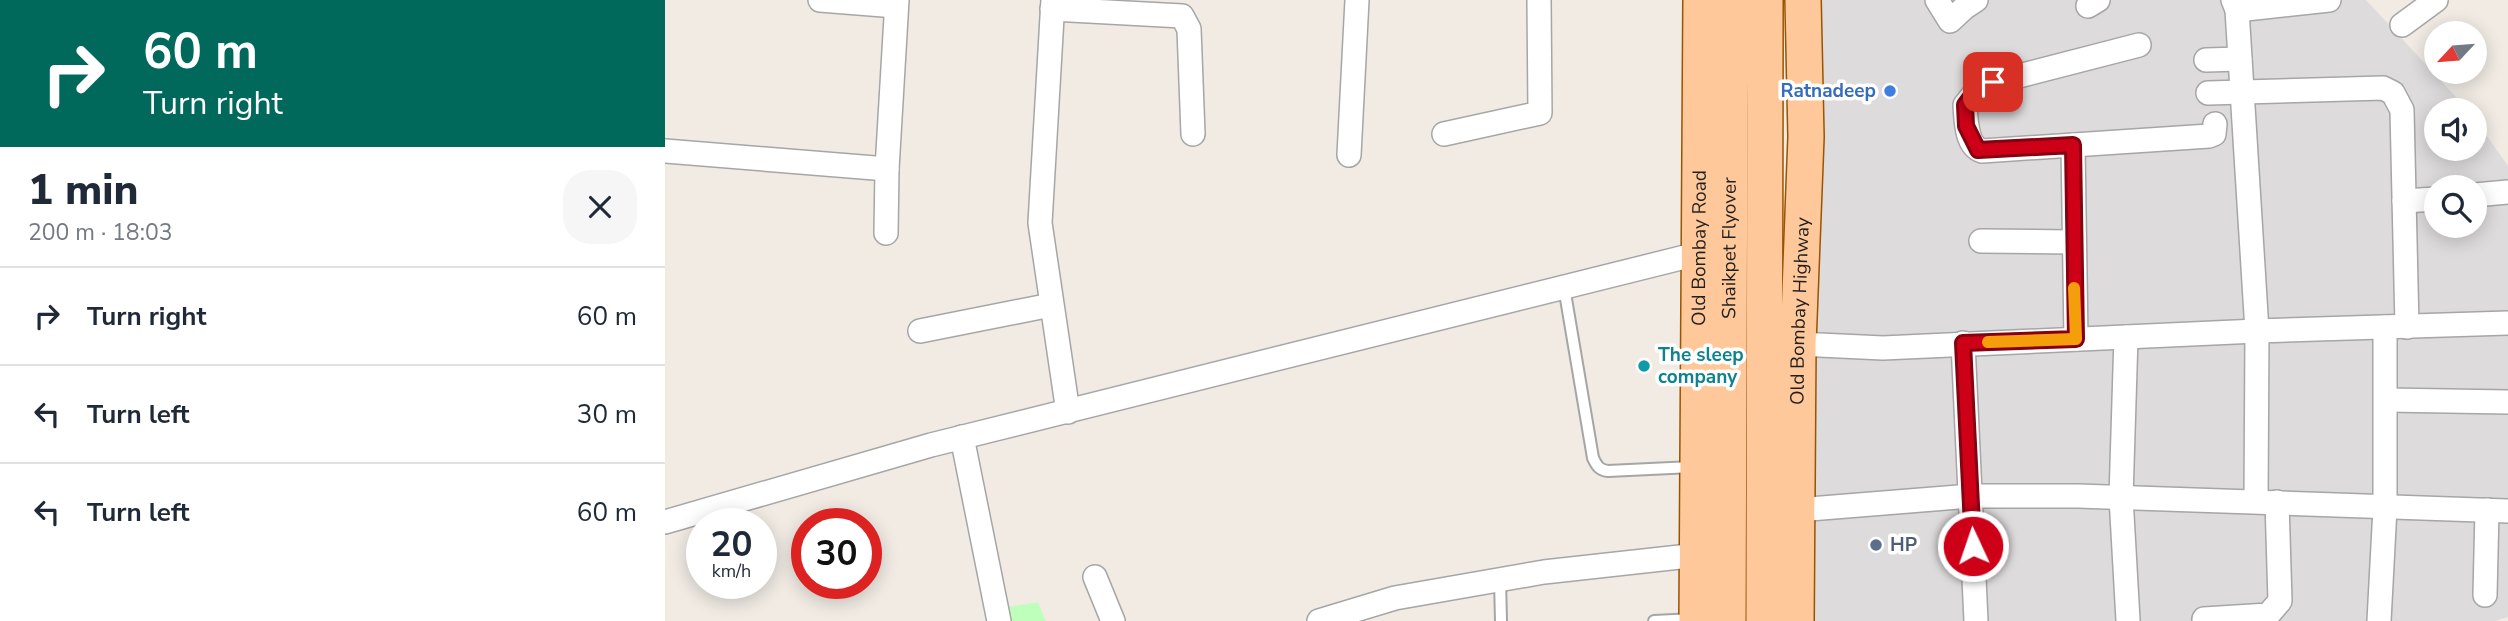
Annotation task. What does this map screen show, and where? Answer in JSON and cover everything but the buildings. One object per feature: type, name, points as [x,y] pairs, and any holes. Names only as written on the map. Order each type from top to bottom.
[{"type":"main road","name":"Old Bombay Road","points":[[1701,0],[1698,555],[1707,620]]},
{"type":"main road","name":"Shaikpet Flyover","points":[[1707,620],[1730,108],[1732,0]]},
{"type":"main road","name":"Shaikpet Flyover","points":[[1764,621],[1765,0]]},
{"type":"main road","name":"Old Bombay Highway","points":[[1796,621],[1798,344],[1806,137],[1803,0]]},
{"type":"street","points":[[820,0],[896,3],[886,233]]},
{"type":"street","points":[[1349,155],[1357,0]]},
{"type":"street","points":[[1444,134],[1540,113],[1539,0]]},
{"type":"street","points":[[1937,0],[1950,21],[1976,0]]},
{"type":"street","points":[[2204,619],[2268,615],[2280,601],[2266,502],[2235,5],[2329,0]]},
{"type":"street","points":[[2402,25],[2436,0]]},
{"type":"street","points":[[1068,412],[1040,223],[1052,4],[1182,16],[1189,29],[1193,134]]},
{"type":"street","points":[[2139,45],[1977,89],[1965,105],[1966,126],[1978,150],[2209,136],[2214,134],[2211,125],[2244,122]]},
{"type":"street","points":[[2206,61],[2240,59]]},
{"type":"street","points":[[2207,93],[2383,88],[2393,93],[2402,110],[2404,201],[2396,327],[2387,400],[2379,621]]},
{"type":"street","points":[[2073,145],[2076,339]]},
{"type":"street","points":[[665,151],[887,169]]},
{"type":"street","points":[[2487,194],[2508,192]]},
{"type":"street","points":[[2404,201],[2424,200]]},
{"type":"street","points":[[1980,241],[2073,242]]},
{"type":"street","points":[[665,522],[962,437],[1701,253]]},
{"type":"street","points":[[920,331],[1051,305]]},
{"type":"street","points":[[1798,344],[1883,348],[2508,323]]},
{"type":"street","points":[[2126,337],[2121,497],[2128,620]]},
{"type":"street","points":[[1963,343],[1976,621]]},
{"type":"street","points":[[2387,400],[2508,402]]},
{"type":"street","points":[[962,437],[999,621]]},
{"type":"street","points":[[1797,510],[1971,496],[2121,497],[2498,510],[2485,595]]},
{"type":"street","points":[[1330,620],[1395,598],[1544,572],[1698,555]]},
{"type":"street","points":[[1095,577],[1113,621]]},
{"type":"lane","points":[[1564,288],[1594,458],[1598,466],[1608,471],[1698,467]]},
{"type":"lane","points":[[1500,580],[1501,621]]},
{"type":"lane","points":[[1654,621],[1707,620]]},
{"type":"shaded area","points":[[1808,0],[2366,0],[2424,63],[2424,84],[2444,84],[2457,98],[2424,98],[2424,161],[2487,161],[2487,136],[2508,166],[2508,617],[2495,621],[1811,621]]},
{"type":"green space","points":[[1038,602],[1046,621],[1010,621],[1008,607]]},
{"type":"slow traffic","points":[[1988,342],[2076,339],[2074,288]]},
{"type":"place","name":"Ratnadeep","points":[[1890,91]]},
{"type":"place","name":"The sleep company","points":[[1644,366]]},
{"type":"place","name":"HP","points":[[1876,545]]},
{"type":"route","points":[[1973,546],[1963,343],[2076,339],[2073,145],[1978,150],[1966,126],[1965,105],[1977,89],[1993,82]]}]
